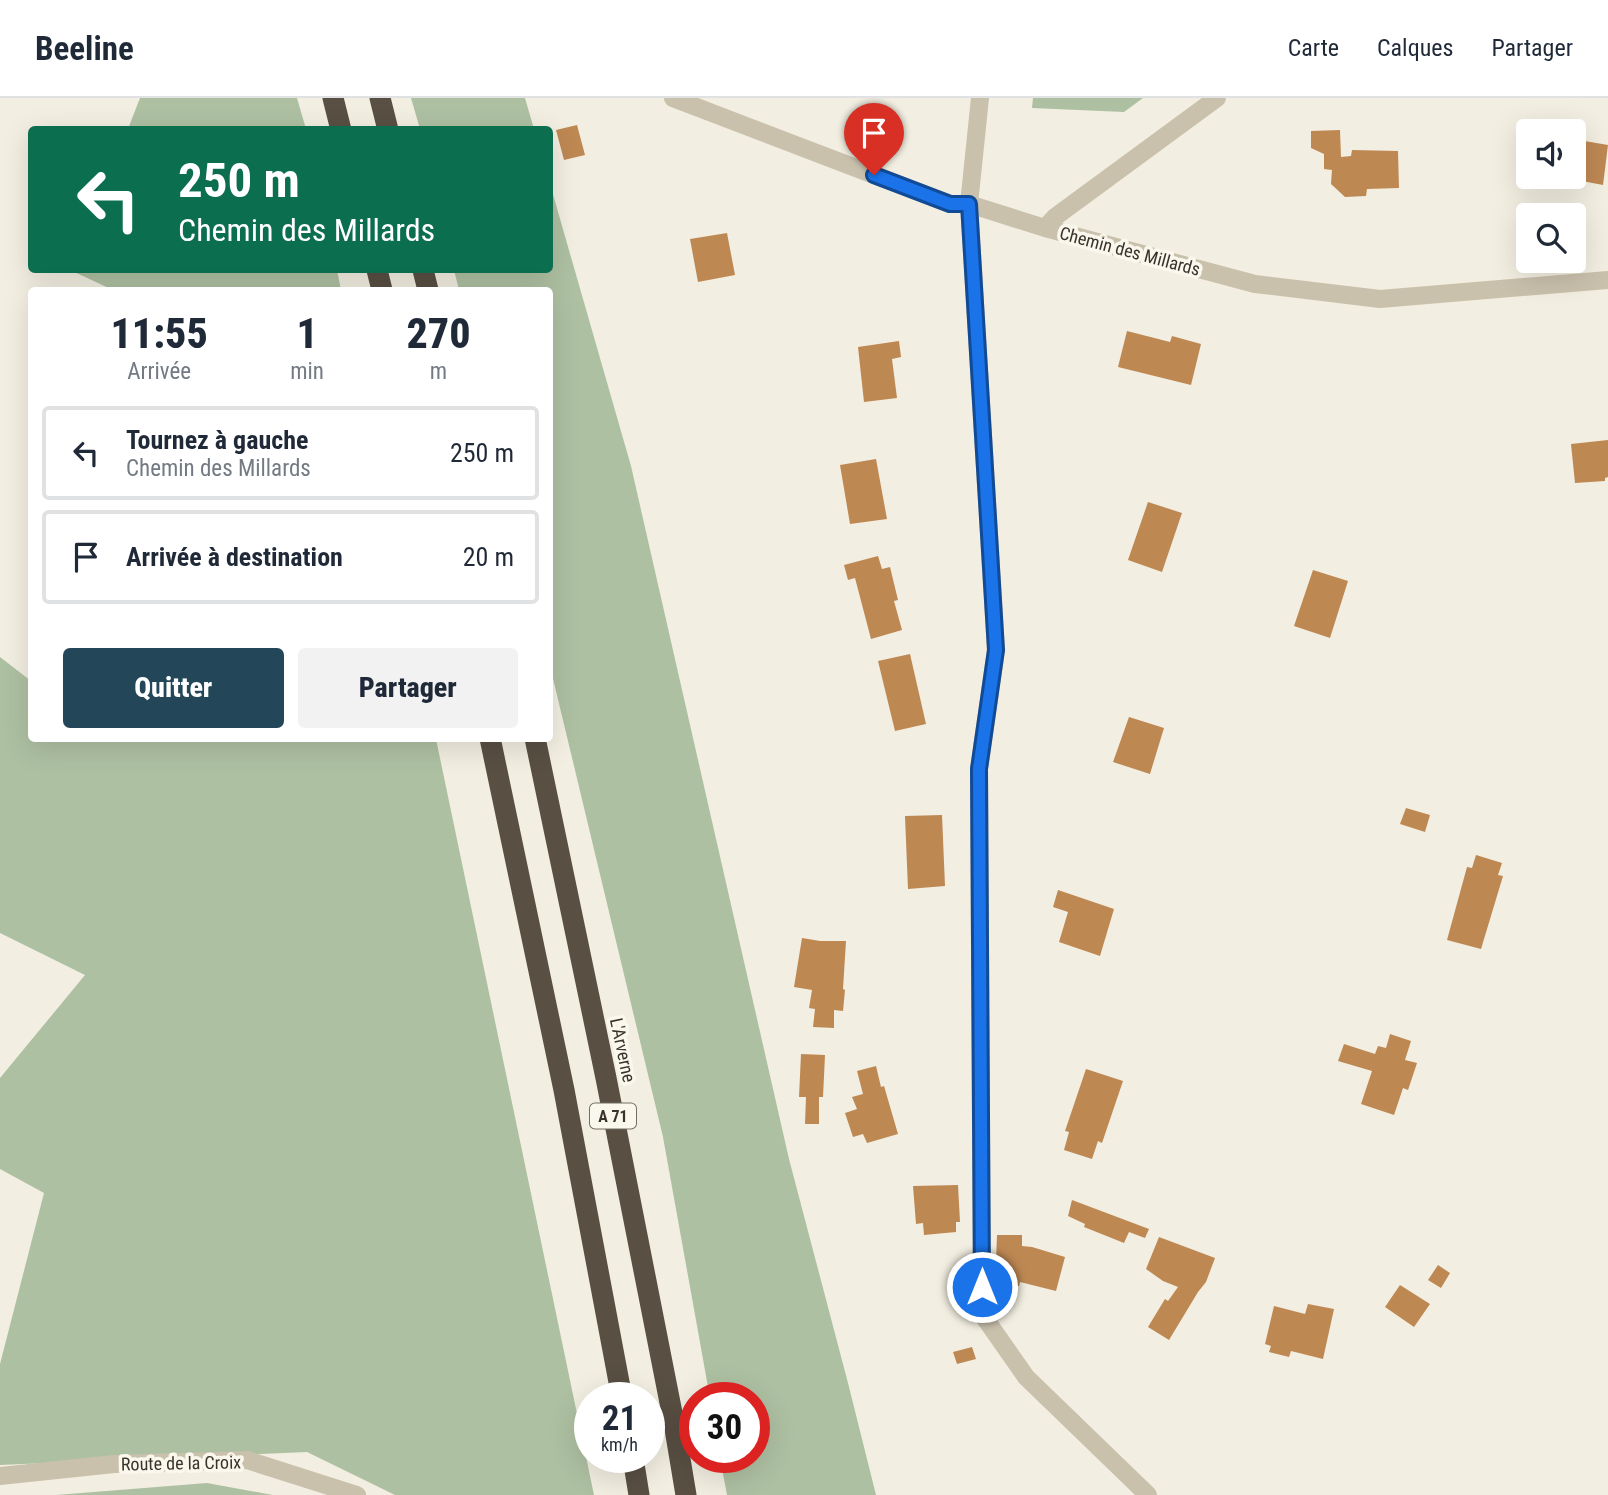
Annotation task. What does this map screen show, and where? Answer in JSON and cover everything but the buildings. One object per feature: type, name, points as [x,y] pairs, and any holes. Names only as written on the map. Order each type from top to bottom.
[{"type":"highway","points":[[333,98],[340,126]]},
{"type":"highway","points":[[380,98],[387,126]]},
{"type":"highway","name":"A 71","points":[[491,742],[564,1090],[619,1382]]},
{"type":"highway","name":"L'Arverne","points":[[536,742],[608,1091],[686,1495]]},
{"type":"highway","points":[[635,1473],[639,1495]]},
{"type":"street","name":"Chemin des Millards","points":[[673,98],[950,204],[969,204],[1045,228],[1255,284],[1380,299],[1608,280]]},
{"type":"street","points":[[980,98],[969,204],[996,650],[979,769],[982,1314],[1026,1377],[1148,1495]]},
{"type":"street","points":[[1045,228],[1055,217],[1217,98]]},
{"type":"street","name":"Route de la Croix","points":[[0,1476],[114,1464],[247,1460],[357,1495]]},
{"type":"green space","points":[[140,98],[297,98],[305,126],[129,126]]},
{"type":"green space","points":[[411,98],[525,98],[533,126],[419,126]]},
{"type":"green space","points":[[1033,98],[1143,98],[1124,112],[1032,108]]},
{"type":"green space","points":[[553,194],[631,466],[789,1159],[876,1495],[727,1495],[723,1473],[770,1473],[770,1382],[707,1382],[663,1137],[553,679],[553,287],[458,287],[455,273],[553,273]]},
{"type":"green space","points":[[76,273],[338,273],[340,287],[107,287]]},
{"type":"green space","points":[[0,657],[28,679],[28,742],[437,742],[574,1399],[574,1473],[589,1473],[594,1495],[395,1495],[307,1452],[0,1465],[0,1364],[44,1193],[0,1169],[0,1078],[85,975],[0,933]]},
{"type":"green space","points":[[207,1483],[273,1495],[56,1495]]},
{"type":"route","points":[[874,175],[950,204],[969,204],[996,650],[979,769],[982,1287]]}]
